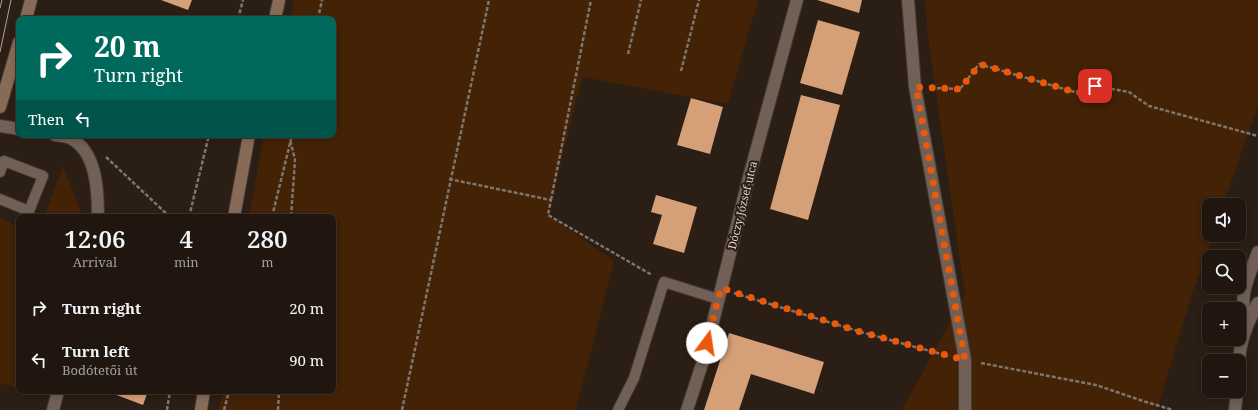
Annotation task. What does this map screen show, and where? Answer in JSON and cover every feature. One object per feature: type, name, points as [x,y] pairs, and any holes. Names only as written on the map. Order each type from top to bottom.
[{"type":"street","points":[[27,16],[31,0]]},
{"type":"street","points":[[276,16],[279,0]]},
{"type":"street","name":"Dóczy József utca","points":[[687,410],[704,358],[719,294],[797,0]]},
{"type":"street","points":[[908,0],[916,87],[965,360],[965,410]]},
{"type":"street","points":[[0,107],[16,52]]},
{"type":"street","points":[[0,126],[16,129]]},
{"type":"street","points":[[71,138],[83,150],[95,171],[98,214]]},
{"type":"street","points":[[235,214],[248,138]]},
{"type":"street","points":[[1248,321],[1243,312],[1244,291],[1258,252]]},
{"type":"street","points":[[1240,354],[1248,321],[1258,303]]},
{"type":"street","points":[[53,410],[57,394]]},
{"type":"street","points":[[201,410],[204,394]]},
{"type":"street","points":[[1235,410],[1236,398]]},
{"type":"lane","points":[[0,172],[4,161],[43,176],[29,210],[0,199]]},
{"type":"lane","points":[[618,410],[634,378],[664,282],[719,294]]},
{"type":"path","points":[[239,16],[243,0]]},
{"type":"path","points":[[319,16],[322,0]]},
{"type":"path","points":[[402,410],[489,0]]},
{"type":"path","points":[[591,0],[548,215],[664,282]]},
{"type":"path","points":[[628,54],[641,0]]},
{"type":"path","points":[[681,71],[699,0]]},
{"type":"path","points":[[916,87],[960,89],[980,64],[1078,93],[1095,86],[1129,92],[1149,106],[1258,136]]},
{"type":"path","points":[[190,214],[208,138]]},
{"type":"path","points":[[273,214],[291,138]]},
{"type":"path","points":[[291,138],[295,160],[291,214]]},
{"type":"path","points":[[103,154],[167,214]]},
{"type":"path","points":[[450,179],[551,200]]},
{"type":"path","points":[[719,294],[965,360]]},
{"type":"path","points":[[997,367],[1096,385],[1174,410]]},
{"type":"path","points":[[167,410],[170,394]]},
{"type":"path","points":[[224,410],[228,394]]},
{"type":"path","points":[[278,410],[279,394]]},
{"type":"shaded area","points":[[294,0],[758,0],[728,104],[582,77],[548,215],[614,261],[576,410],[219,410],[222,394],[336,394],[336,214],[250,214],[263,138],[336,138],[336,16],[291,16]]},
{"type":"shaded area","points":[[925,0],[1258,0],[1258,106],[1225,198],[1202,198],[1202,242],[1210,242],[1208,250],[1202,250],[1202,266],[1157,410],[902,410],[965,295],[928,37]]},
{"type":"shaded area","points":[[63,166],[82,214],[45,214]]},
{"type":"shaded area","points":[[0,218],[16,225],[16,388],[0,383]]},
{"type":"building","points":[[161,0],[192,0],[188,10]]},
{"type":"building","points":[[817,0],[862,0],[859,13]]},
{"type":"building","points":[[818,20],[860,32],[842,95],[800,83]]},
{"type":"building","points":[[801,95],[840,105],[808,220],[770,209]]},
{"type":"building","points":[[691,98],[723,107],[710,154],[677,145]]},
{"type":"building","points":[[656,195],[697,207],[684,253],[653,244],[662,215],[651,212]]},
{"type":"building","points":[[729,333],[824,362],[814,394],[751,374],[739,410],[704,410]]},
{"type":"building","points":[[114,394],[147,394],[143,405]]},
{"type":"tram line","points":[[0,8],[2,0]]},
{"type":"tram line","points":[[0,52],[11,0]]},
{"type":"route","points":[[707,343],[721,288],[861,332],[965,360],[916,87],[960,89],[980,64],[1078,93],[1095,86]]}]
